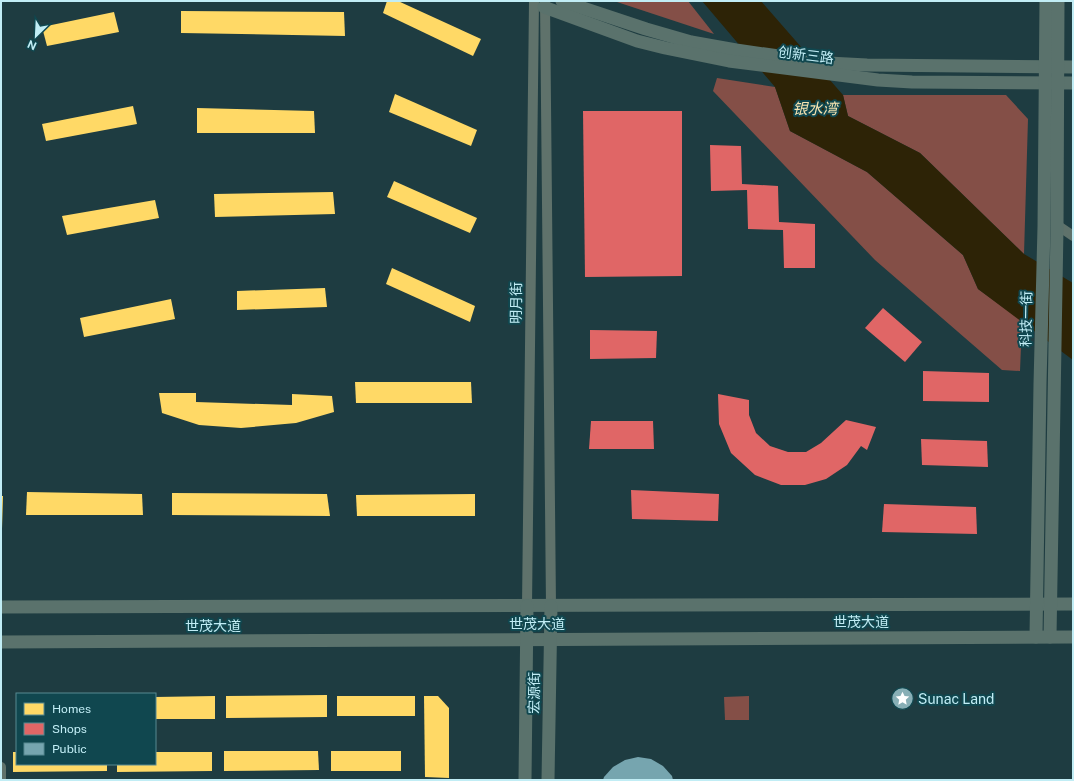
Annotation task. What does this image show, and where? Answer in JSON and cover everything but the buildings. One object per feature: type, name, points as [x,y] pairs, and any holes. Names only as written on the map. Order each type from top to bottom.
[{"type":"main road","name":"创新三路","points":[[562,1],[639,27],[691,42],[828,63],[867,65],[1073,67]]},
{"type":"main road","name":"科技一街","points":[[1046,1],[1051,67],[1054,382],[1050,637]]},
{"type":"main road","name":"科技一街","points":[[1051,67],[1058,1]]},
{"type":"main road","name":"创新三路","points":[[541,3],[638,41],[698,56],[747,64],[878,80],[912,82],[1073,83]]},
{"type":"main road","name":"科技一街","points":[[1036,637],[1040,384],[1053,227]]},
{"type":"main road","name":"世茂大道","points":[[1,607],[1073,604]]},
{"type":"main road","name":"宏源街","points":[[525,780],[527,606]]},
{"type":"main road","name":"宏源街","points":[[548,780],[551,606]]},
{"type":"main road","name":"世茂大道","points":[[1,642],[1073,637]]},
{"type":"street","points":[[541,3],[551,606]]},
{"type":"street","name":"明月街","points":[[527,606],[541,3]]},
{"type":"street","points":[[1053,227],[1073,236]]},
{"type":"street","points":[[1,767],[1,780]]},
{"type":"shaded area","points":[[614,1],[688,1],[714,34]]},
{"type":"shaded area","points":[[717,78],[775,87],[790,131],[867,172],[963,255],[978,289],[1022,321],[1020,371],[1002,370],[875,260],[713,91]]},
{"type":"shaded area","points":[[843,95],[1006,95],[1028,119],[1024,254],[920,153],[848,116]]},
{"type":"shaded area","points":[[749,696],[749,720],[725,720],[724,697]]},
{"type":"water","name":"银水湾","points":[[702,1],[761,1],[843,95],[848,116],[920,153],[1024,254],[1073,283],[1073,360],[978,289],[963,255],[867,172],[790,131],[775,87]]},
{"type":"place","name":"Sunac Land","points":[[902,699]]}]
